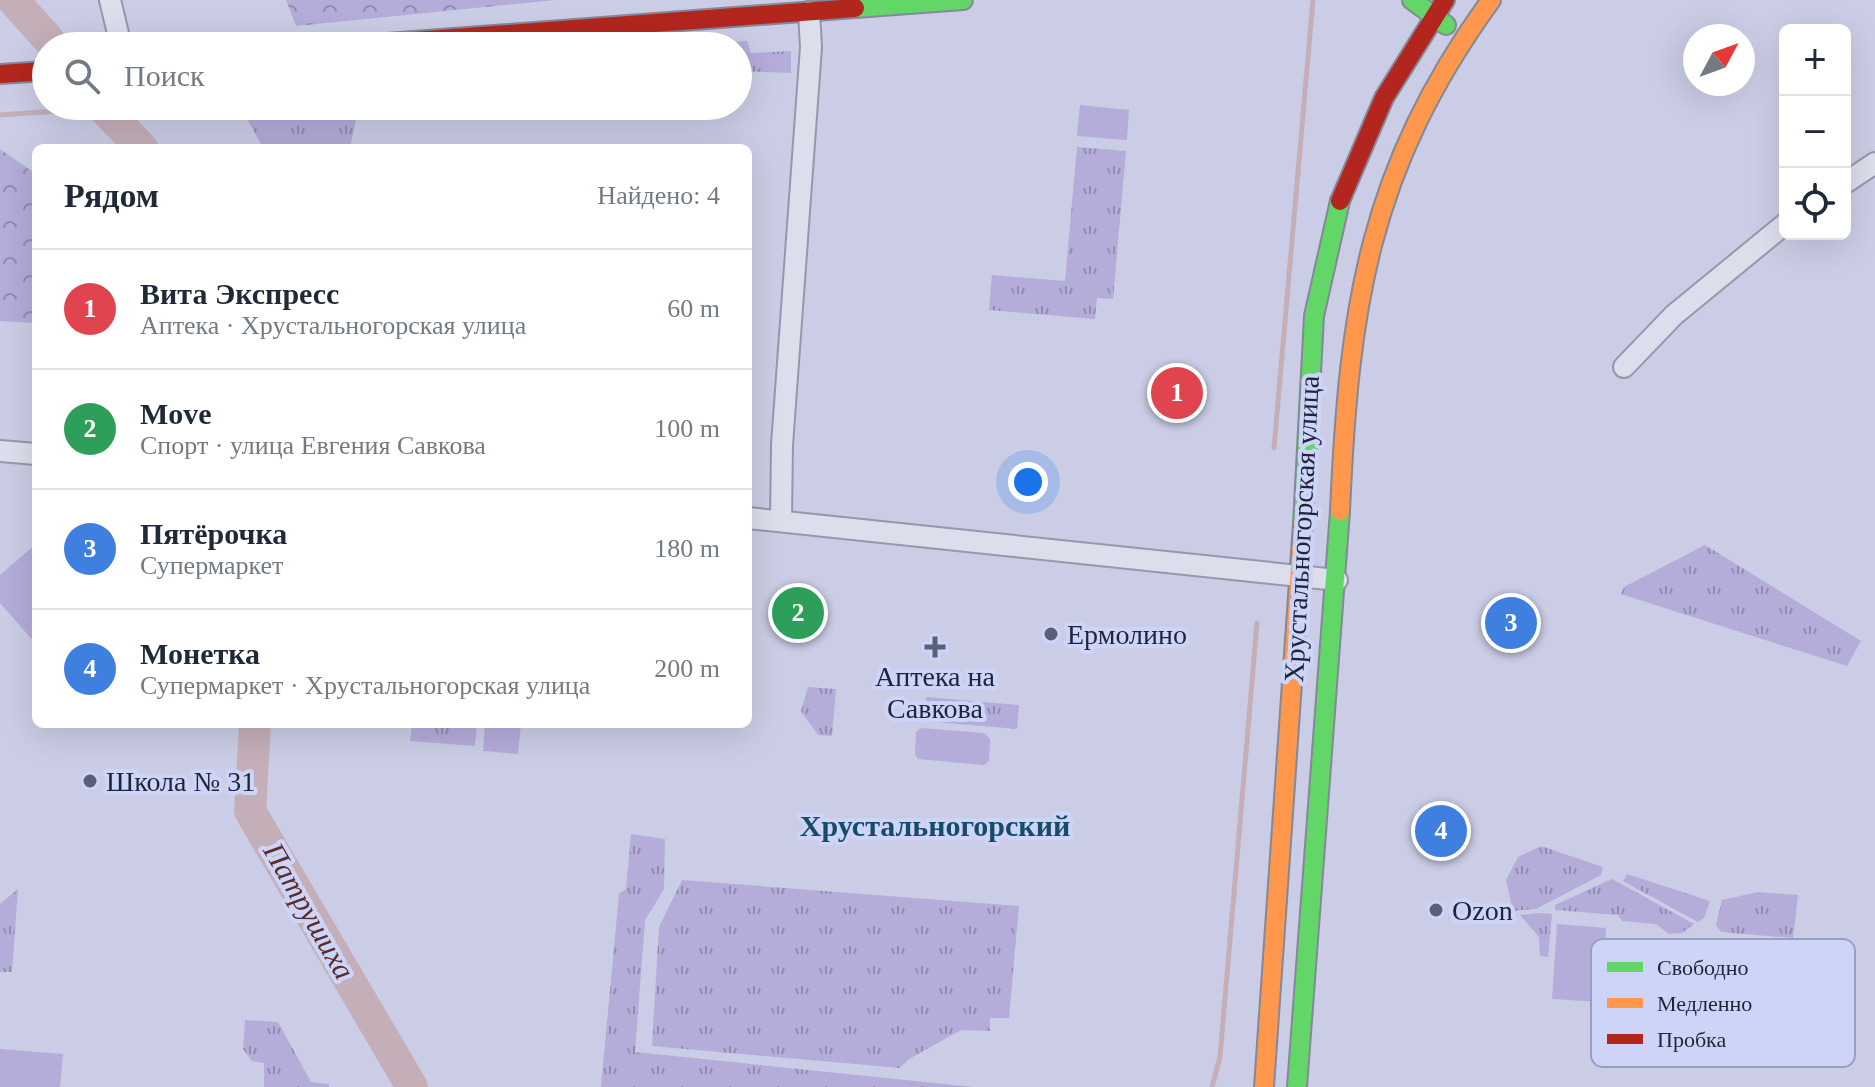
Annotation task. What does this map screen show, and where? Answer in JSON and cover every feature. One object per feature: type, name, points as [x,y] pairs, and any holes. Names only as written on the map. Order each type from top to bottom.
[{"type":"street","points":[[110,0],[118,32]]},
{"type":"street","points":[[537,32],[963,0]]},
{"type":"street","points":[[1412,0],[1439,7],[1461,38]]},
{"type":"street","name":"Хрустальногорская улица","points":[[1297,1087],[1337,580],[1351,342],[1369,253],[1405,143],[1461,38],[1491,0]]},
{"type":"street","name":"Хрустальногорская улица","points":[[1264,1087],[1300,577],[1310,364],[1319,281],[1332,226],[1372,119],[1401,62],[1439,7]]},
{"type":"street","points":[[781,520],[782,445],[811,47],[809,12]]},
{"type":"street","points":[[0,74],[32,72]]},
{"type":"street","points":[[1851,179],[1875,163]]},
{"type":"street","points":[[1624,367],[1674,315],[1779,229]]},
{"type":"street","points":[[0,451],[32,454]]},
{"type":"street","points":[[752,518],[1337,580]]},
{"type":"green space","points":[[286,0],[556,0],[296,26]]},
{"type":"green space","points":[[791,51],[791,73],[752,72],[752,53]]},
{"type":"green space","points":[[1080,105],[1129,110],[1127,140],[1077,136]]},
{"type":"green space","points":[[248,120],[356,120],[351,144],[261,144]]},
{"type":"green space","points":[[1077,147],[1126,151],[1113,299],[1097,298],[1095,319],[989,310],[992,275],[1065,281]]},
{"type":"green space","points":[[0,149],[32,171],[32,323],[0,321]]},
{"type":"green space","points":[[1705,545],[1861,641],[1847,666],[1621,594],[1624,587]]},
{"type":"green space","points":[[32,547],[32,639],[0,603],[0,575]]},
{"type":"green space","points":[[808,687],[836,689],[832,736],[818,735],[801,711]]},
{"type":"green space","points":[[926,697],[1019,705],[1017,729],[924,721]]},
{"type":"green space","points":[[412,728],[477,728],[475,746],[410,741]]},
{"type":"green space","points":[[485,728],[521,728],[518,754],[483,751]]},
{"type":"green space","points":[[921,728],[984,733],[990,739],[989,761],[984,765],[918,759],[915,754],[916,732]]},
{"type":"green space","points":[[631,834],[665,839],[664,889],[645,920],[635,1052],[973,1087],[601,1087],[619,894],[626,889]]},
{"type":"green space","points":[[1541,846],[1603,867],[1601,875],[1536,909],[1513,911],[1506,880],[1518,857]]},
{"type":"green space","points":[[1627,874],[1710,901],[1704,918],[1698,922],[1623,881]]},
{"type":"green space","points":[[1612,879],[1694,924],[1682,933],[1669,934],[1656,924],[1622,921],[1618,915],[1555,910],[1555,905]]},
{"type":"green space","points":[[682,880],[1019,906],[1009,1018],[990,1018],[990,1031],[961,1030],[909,1059],[900,1068],[652,1046],[659,927]]},
{"type":"green space","points":[[18,889],[12,972],[0,972],[0,904]]},
{"type":"green space","points":[[1758,892],[1798,895],[1793,938],[1721,932],[1716,925],[1722,900]]},
{"type":"green space","points":[[1552,914],[1548,957],[1540,956],[1539,937],[1520,915]]},
{"type":"green space","points":[[1557,924],[1606,928],[1605,939],[1591,939],[1591,1001],[1552,999]]},
{"type":"green space","points":[[245,1020],[278,1022],[311,1082],[329,1084],[329,1087],[264,1087],[264,1063],[252,1061],[243,1049]]},
{"type":"green space","points":[[0,1049],[63,1054],[60,1087],[0,1087]]},
{"type":"waterway","name":"Патрушиха","points":[[13,0],[42,32]]},
{"type":"waterway","points":[[1274,448],[1313,0]]},
{"type":"waterway","points":[[0,115],[32,113]]},
{"type":"waterway","name":"Патрушиха","points":[[115,120],[138,144]]},
{"type":"waterway","points":[[1212,1087],[1220,1057],[1257,623]]},
{"type":"waterway","name":"Патрушиха","points":[[255,728],[250,811],[412,1087]]},
{"type":"traffic: fast","points":[[855,8],[963,0]]},
{"type":"traffic: fast","points":[[1412,0],[1446,25]]},
{"type":"traffic: fast","points":[[1303,524],[1314,316],[1340,201]]},
{"type":"traffic: fast","points":[[1297,1087],[1340,511]]},
{"type":"traffic: slow","points":[[1340,511],[1350,369],[1359,304],[1373,243],[1392,183],[1417,123],[1450,62],[1491,0]]},
{"type":"traffic: slow","points":[[1264,1087],[1303,524]]},
{"type":"traffic: jam","points":[[1340,201],[1384,98],[1445,0]]},
{"type":"traffic: jam","points":[[534,32],[855,8]]},
{"type":"traffic: jam","points":[[0,74],[32,72]]},
{"type":"place","name":"Вита Экспресс","points":[[1177,393]]},
{"type":"place","name":"Move","points":[[798,613]]},
{"type":"place","name":"Пятёрочка","points":[[1511,623]]},
{"type":"place","name":"Ермолино","points":[[1051,634]]},
{"type":"place","name":"Аптека на Савкова","points":[[935,647]]},
{"type":"place","name":"Школа № 31","points":[[90,781]]},
{"type":"place","name":"Монетка","points":[[1441,831]]},
{"type":"place","name":"Ozon","points":[[1436,910]]},
{"type":"district","name":"Хрустальногорский","points":[[935,826]]}]
